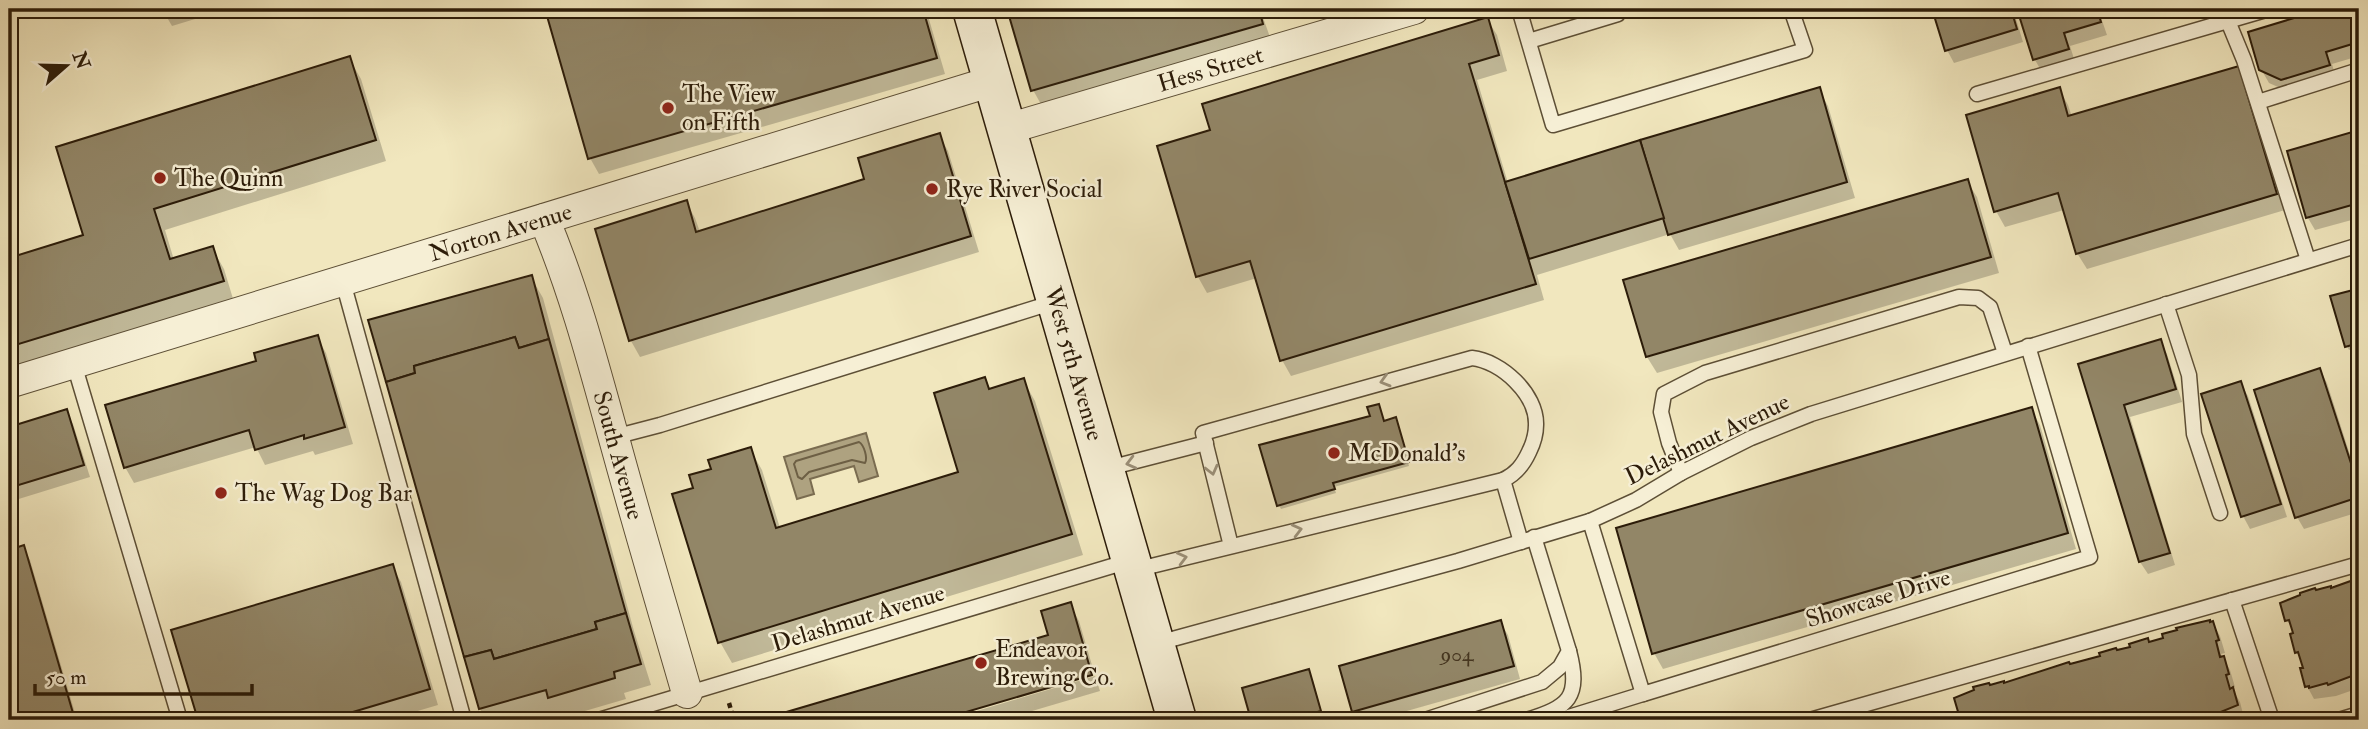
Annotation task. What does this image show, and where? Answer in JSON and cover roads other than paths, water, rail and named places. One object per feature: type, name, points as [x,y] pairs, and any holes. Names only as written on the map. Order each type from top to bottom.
[{"type":"main road","name":"West 5th Avenue","points":[[972,9],[1177,720]]},
{"type":"street","name":"Hess Street","points":[[1007,129],[1414,9]]},
{"type":"street","name":"Norton Avenue","points":[[9,383],[993,81]]},
{"type":"street","name":"South Avenue","points":[[544,219],[565,270],[687,693]]},
{"type":"lane","points":[[1519,9],[1553,125],[1805,50],[1791,9]]},
{"type":"lane","points":[[1529,41],[1617,11],[1634,9]]},
{"type":"lane","points":[[1977,94],[2226,15],[2269,9]]},
{"type":"lane","points":[[2226,15],[2244,60],[2308,260]]},
{"type":"lane","points":[[2258,102],[2359,70]]},
{"type":"lane","name":"Delashmut Avenue","points":[[1154,644],[1590,521],[1636,500],[1681,473],[1751,438],[1811,414],[2359,244]]},
{"type":"lane","points":[[343,282],[464,720]]},
{"type":"lane","points":[[1681,473],[1661,412],[1664,394],[1705,373],[1959,297],[1978,298],[1990,307],[2005,353]]},
{"type":"lane","points":[[614,438],[1056,301]]},
{"type":"lane","points":[[2166,304],[2189,375],[2194,434],[2220,513]]},
{"type":"lane","name":"Showcase Drive","points":[[1643,694],[2090,557],[2028,346]]},
{"type":"lane","points":[[1231,546],[1203,433],[1451,363],[1472,358],[1491,363],[1515,382],[1531,403],[1537,424],[1532,445],[1519,470],[1503,480],[1575,673],[1573,691],[1562,706],[1526,720]]},
{"type":"lane","points":[[74,364],[180,720]]},
{"type":"lane","points":[[1104,470],[1206,443]]},
{"type":"lane","name":"Delashmut Avenue","points":[[600,720],[1132,566],[1231,546],[1503,480]]},
{"type":"lane","points":[[1559,720],[1643,694],[1590,521]]},
{"type":"lane","points":[[1810,720],[2359,564]]},
{"type":"lane","points":[[2232,600],[2272,720]]},
{"type":"lane","points":[[1425,720],[1542,682],[1560,667],[1569,651]]},
{"type":"lane","points":[[2339,720],[2359,714]]},
{"type":"water","points":[[866,433],[878,476],[859,482],[854,466],[810,479],[814,494],[797,499],[784,457]]},
{"type":"place","name":"The View on Fifth","points":[[668,108]]},
{"type":"place","name":"The Quinn","points":[[160,178]]},
{"type":"place","name":"Rye River Social","points":[[932,189]]},
{"type":"place","name":"McDonald's","points":[[1334,453]]},
{"type":"place","name":"The Wag Dog Bar","points":[[221,493]]},
{"type":"place","name":"Endeavor Brewing Co.","points":[[981,663]]}]
